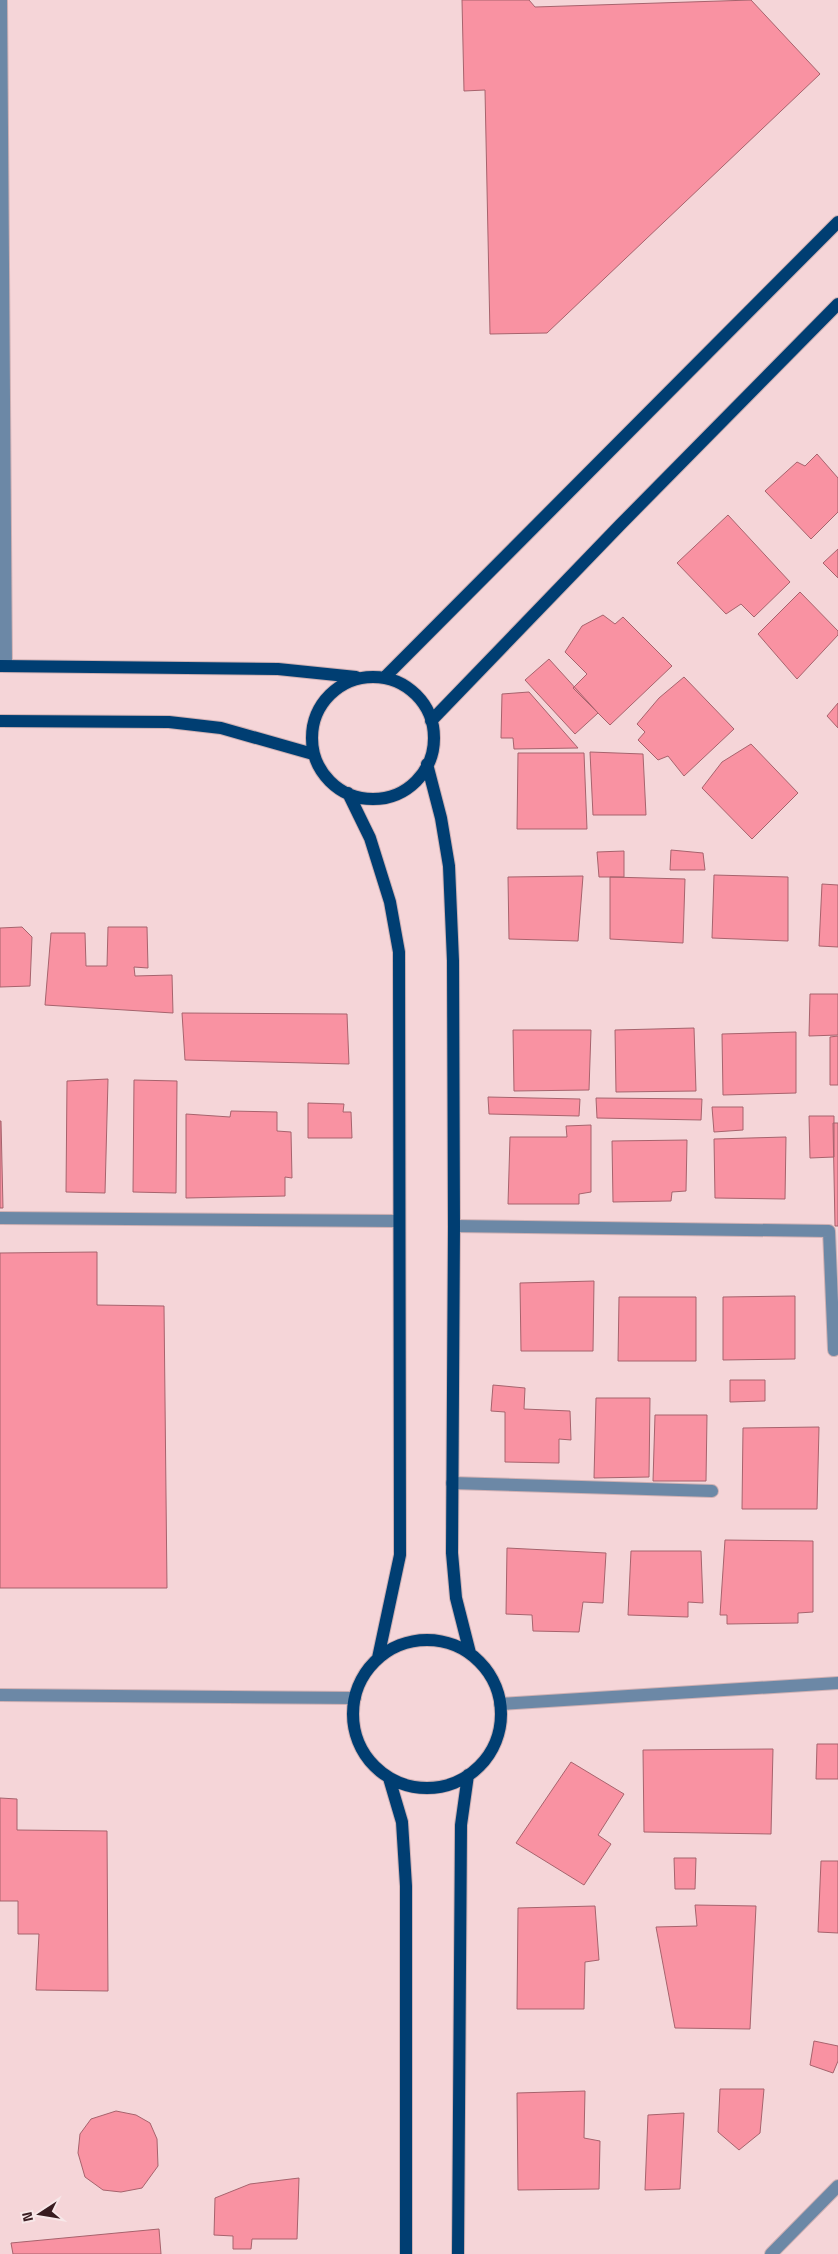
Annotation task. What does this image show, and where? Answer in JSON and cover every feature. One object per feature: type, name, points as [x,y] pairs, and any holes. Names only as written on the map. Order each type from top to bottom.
[{"type":"main road","points":[[384,678],[838,222]]},
{"type":"main road","points":[[430,721],[838,304]]},
{"type":"main road","points":[[3,666],[278,669],[384,678],[401,683],[417,696],[428,712],[434,732],[432,752],[424,770],[411,786],[393,796],[374,799],[354,796],[336,787],[322,773],[313,754],[311,734],[316,714],[327,697],[342,684],[361,677]]},
{"type":"main road","points":[[0,722],[169,722],[221,728],[313,754]]},
{"type":"main road","points":[[427,764],[441,818],[449,866],[453,961],[452,1553],[456,1598],[470,1653]]},
{"type":"main road","points":[[348,793],[370,838],[390,902],[399,952],[400,1555],[378,1658]]},
{"type":"main road","points":[[424,1640],[448,1642],[470,1653],[482,1664],[490,1676],[500,1704],[500,1725],[494,1745],[484,1762],[468,1775],[450,1784],[429,1788],[409,1786],[390,1778],[372,1763],[360,1744],[354,1722],[355,1698],[364,1676],[378,1658],[400,1645],[424,1640]]},
{"type":"main road","points":[[458,2254],[461,1825],[468,1775]]},
{"type":"main road","points":[[390,1778],[402,1822],[406,1886],[406,2254]]},
{"type":"street","points":[[1,0],[3,666]]},
{"type":"street","points":[[0,1218],[399,1221]]},
{"type":"street","points":[[454,1226],[829,1231],[834,1350]]},
{"type":"street","points":[[452,1483],[712,1491]]},
{"type":"street","points":[[500,1704],[838,1683]]},
{"type":"street","points":[[0,1695],[355,1698]]},
{"type":"street","points":[[771,2254],[838,2186]]},
{"type":"building","points":[[462,0],[529,0],[535,7],[751,0],[820,74],[547,333],[490,334],[485,90],[464,91]]},
{"type":"building","points":[[817,454],[838,478],[838,512],[811,539],[765,491],[797,462],[805,466]]},
{"type":"building","points":[[728,515],[790,582],[754,617],[741,604],[726,614],[677,563]]},
{"type":"building","points":[[838,549],[838,578],[823,563]]},
{"type":"building","points":[[800,592],[838,631],[838,635],[797,679],[758,634]]},
{"type":"building","points":[[603,615],[615,624],[623,617],[672,666],[610,725],[573,688],[587,674],[565,652],[582,626]]},
{"type":"building","points":[[549,659],[598,713],[575,734],[525,680]]},
{"type":"building","points":[[684,677],[734,729],[684,776],[668,756],[658,760],[638,740],[645,732],[637,724],[659,698]]},
{"type":"building","points":[[529,692],[578,748],[514,749],[513,738],[501,738],[502,694]]},
{"type":"building","points":[[838,703],[838,728],[827,716]]},
{"type":"building","points":[[751,744],[798,793],[752,839],[702,788],[722,762]]},
{"type":"building","points":[[590,752],[643,754],[646,815],[593,815]]},
{"type":"building","points":[[518,753],[584,753],[587,829],[517,829]]},
{"type":"building","points":[[671,850],[703,853],[705,870],[670,870]]},
{"type":"building","points":[[624,851],[624,877],[599,877],[597,852]]},
{"type":"building","points":[[714,875],[788,877],[788,941],[712,938]]},
{"type":"building","points":[[583,876],[578,941],[509,939],[508,877]]},
{"type":"building","points":[[610,877],[685,879],[683,943],[610,939]]},
{"type":"building","points":[[822,884],[838,885],[838,947],[819,946]]},
{"type":"building","points":[[22,927],[32,937],[30,986],[0,987],[0,928]]},
{"type":"building","points":[[108,927],[147,927],[148,968],[134,967],[135,976],[172,975],[173,1013],[45,1005],[51,933],[85,933],[86,966],[107,966]]},
{"type":"building","points":[[810,994],[838,994],[838,1035],[809,1036]]},
{"type":"building","points":[[182,1013],[347,1014],[349,1064],[185,1060]]},
{"type":"building","points":[[694,1028],[696,1091],[616,1092],[615,1030]]},
{"type":"building","points":[[513,1030],[591,1030],[589,1090],[514,1091]]},
{"type":"building","points":[[796,1032],[796,1093],[723,1095],[722,1034]]},
{"type":"building","points":[[838,1036],[838,1085],[830,1085],[830,1037]]},
{"type":"building","points":[[108,1079],[105,1193],[66,1192],[67,1081]]},
{"type":"building","points":[[134,1080],[177,1081],[176,1193],[133,1192]]},
{"type":"building","points":[[488,1097],[580,1099],[579,1116],[489,1114]]},
{"type":"building","points":[[596,1098],[702,1099],[701,1120],[597,1118]]},
{"type":"building","points":[[308,1103],[344,1104],[343,1112],[351,1112],[352,1138],[308,1138]]},
{"type":"building","points":[[712,1107],[743,1107],[743,1130],[714,1132]]},
{"type":"building","points":[[231,1111],[277,1112],[277,1131],[291,1132],[292,1178],[285,1177],[285,1196],[186,1198],[186,1114],[230,1117]]},
{"type":"building","points":[[809,1116],[834,1116],[834,1157],[810,1158]]},
{"type":"building","points":[[1,1121],[3,1208],[0,1208]]},
{"type":"building","points":[[833,1123],[838,1123],[838,1226],[835,1226]]},
{"type":"building","points":[[591,1125],[591,1192],[579,1194],[579,1204],[508,1204],[510,1137],[567,1137],[566,1126]]},
{"type":"building","points":[[786,1137],[785,1199],[715,1198],[714,1139]]},
{"type":"building","points":[[687,1140],[686,1191],[672,1192],[671,1201],[613,1202],[612,1141]]},
{"type":"building","points":[[97,1252],[97,1305],[164,1306],[167,1588],[0,1588],[0,1253]]},
{"type":"building","points":[[594,1281],[593,1351],[521,1351],[520,1283]]},
{"type":"building","points":[[795,1296],[795,1359],[723,1360],[723,1297]]},
{"type":"building","points":[[619,1297],[696,1297],[696,1361],[618,1361]]},
{"type":"building","points":[[730,1380],[765,1380],[765,1401],[730,1402]]},
{"type":"building","points":[[493,1385],[525,1388],[524,1409],[570,1411],[571,1440],[559,1439],[559,1463],[505,1462],[505,1412],[491,1411]]},
{"type":"building","points":[[596,1398],[650,1398],[649,1477],[594,1478]]},
{"type":"building","points":[[655,1415],[707,1415],[706,1481],[653,1481]]},
{"type":"building","points":[[819,1427],[817,1509],[742,1509],[743,1428]]},
{"type":"building","points":[[725,1540],[813,1541],[813,1612],[798,1613],[798,1623],[727,1624],[727,1615],[720,1615]]},
{"type":"building","points":[[507,1548],[606,1553],[603,1603],[583,1602],[579,1632],[533,1631],[532,1615],[506,1614]]},
{"type":"building","points":[[631,1551],[701,1551],[703,1603],[688,1602],[688,1617],[628,1615]]},
{"type":"building","points":[[817,1744],[838,1744],[838,1779],[816,1779]]},
{"type":"building","points":[[773,1749],[771,1834],[644,1832],[643,1750]]},
{"type":"building","points":[[571,1762],[624,1794],[598,1835],[611,1844],[584,1885],[516,1843]]},
{"type":"building","points":[[0,1798],[17,1799],[17,1830],[107,1831],[108,1991],[36,1990],[39,1934],[18,1934],[18,1901],[0,1901]]},
{"type":"building","points":[[674,1858],[696,1858],[695,1889],[675,1889]]},
{"type":"building","points":[[821,1861],[838,1861],[838,1933],[818,1932]]},
{"type":"building","points":[[695,1905],[756,1906],[750,2029],[675,2028],[656,1927],[697,1926]]},
{"type":"building","points":[[595,1906],[599,1960],[585,1962],[584,2009],[517,2009],[518,1908]]},
{"type":"building","points":[[814,2041],[838,2046],[838,2061],[833,2073],[810,2065]]},
{"type":"building","points":[[720,2089],[764,2089],[760,2133],[739,2150],[718,2132]]},
{"type":"building","points":[[585,2091],[584,2138],[600,2141],[599,2189],[518,2190],[517,2093]]},
{"type":"building","points":[[116,2111],[136,2115],[150,2123],[157,2139],[158,2166],[142,2188],[121,2192],[103,2190],[85,2177],[78,2153],[80,2134],[91,2119]]},
{"type":"building","points":[[684,2113],[680,2189],[645,2190],[648,2115]]},
{"type":"building","points":[[299,2178],[297,2239],[252,2239],[251,2249],[233,2249],[233,2236],[214,2235],[215,2198],[250,2184]]},
{"type":"building","points":[[159,2229],[161,2254],[13,2254],[11,2243]]}]
